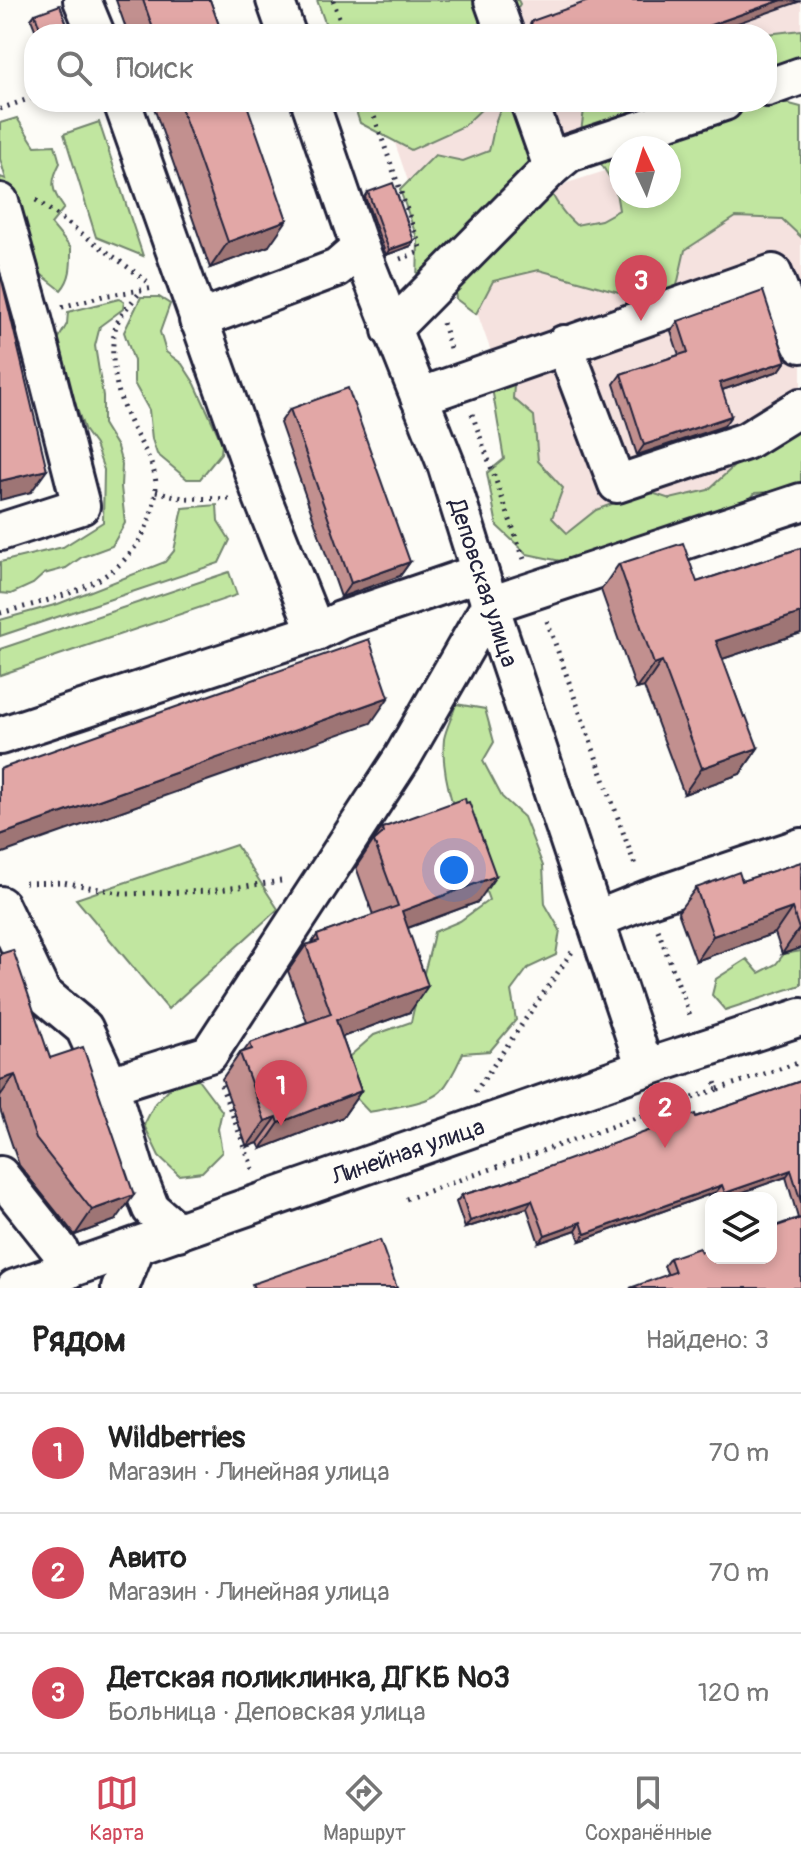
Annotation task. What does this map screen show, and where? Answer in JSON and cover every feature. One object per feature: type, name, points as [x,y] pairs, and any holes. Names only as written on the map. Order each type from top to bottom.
[{"type":"street","points":[[82,0],[92,24]]},
{"type":"street","points":[[275,0],[283,24]]},
{"type":"street","points":[[493,0],[501,24]]},
{"type":"street","points":[[777,84],[801,76]]},
{"type":"street","points":[[125,112],[181,300],[316,632]]},
{"type":"street","name":"Деповская улица","points":[[313,112],[360,248],[446,464],[484,589],[645,1068]]},
{"type":"street","points":[[533,112],[552,167]]},
{"type":"street","points":[[391,330],[569,153],[694,112]]},
{"type":"street","points":[[0,532],[81,506],[32,315],[16,200]]},
{"type":"street","points":[[181,300],[337,268],[360,248]]},
{"type":"street","points":[[419,397],[773,273],[801,344]]},
{"type":"street","points":[[564,344],[617,484],[746,441],[801,407]]},
{"type":"street","points":[[0,736],[316,632],[341,620],[484,589],[535,590],[801,502]]},
{"type":"street","points":[[110,1085],[209,1054],[402,758],[484,589]]},
{"type":"street","points":[[595,920],[647,899],[801,847]]},
{"type":"street","points":[[8,894],[42,993],[84,1028],[110,1085],[151,1209],[178,1232]]},
{"type":"street","name":"Линейная улица","points":[[15,1288],[645,1068],[801,1017]]},
{"type":"street","points":[[0,1175],[59,1249],[67,1271]]},
{"type":"street","points":[[120,1288],[136,1247]]},
{"type":"street","points":[[136,1247],[148,1288]]},
{"type":"path","points":[[333,0],[341,24]]},
{"type":"path","points":[[0,109],[24,101]]},
{"type":"path","points":[[372,112],[421,251]]},
{"type":"path","points":[[16,200],[181,300]]},
{"type":"path","points":[[433,288],[460,382],[535,590]]},
{"type":"path","points":[[66,306],[103,296],[181,300]]},
{"type":"path","points":[[156,491],[205,500],[262,497]]},
{"type":"path","points":[[8,894],[63,882],[126,894],[211,891],[325,875]]},
{"type":"path","points":[[474,1093],[595,920]]},
{"type":"path","points":[[209,1054],[255,1174]]},
{"type":"path","points":[[718,1089],[801,1062]]},
{"type":"shaded area","points":[[347,0],[801,0],[801,50],[777,58],[777,24],[355,24]]},
{"type":"shaded area","points":[[801,106],[801,465],[560,545],[463,273],[567,183],[609,170],[609,208],[681,208],[681,146]]},
{"type":"shaded area","points":[[384,112],[624,112],[410,187]]},
{"type":"green space","points":[[317,0],[518,0],[520,4],[507,24],[325,24]]},
{"type":"green space","points":[[801,30],[801,79],[777,91],[777,33]]},
{"type":"green space","points":[[777,101],[801,107],[801,237],[782,219],[736,217],[685,250],[674,299],[626,294],[539,270],[493,281],[476,314],[456,299],[452,269],[417,284],[418,241],[400,190],[435,155],[463,161],[489,151],[500,112],[528,112],[548,184],[564,213],[576,225],[601,220],[619,208],[681,208],[681,136],[609,136],[609,176],[581,132],[584,112],[777,112]]},
{"type":"green space","points":[[356,112],[479,112],[464,126],[411,150],[360,123]]},
{"type":"green space","points":[[17,118],[35,146],[55,145],[60,163],[53,186],[64,208],[51,224],[71,248],[69,275],[61,290],[0,242],[0,177],[6,179],[0,159],[0,123]]},
{"type":"green space","points":[[99,122],[143,256],[96,237],[64,134]]},
{"type":"green space","points":[[141,297],[159,297],[170,304],[160,332],[166,352],[182,364],[195,384],[222,443],[221,453],[200,479],[187,479],[157,454],[152,439],[149,410],[134,383],[134,361],[124,332]]},
{"type":"green space","points":[[119,299],[124,302],[123,309],[100,326],[95,346],[103,396],[103,424],[117,447],[122,464],[125,523],[112,546],[82,557],[66,568],[44,574],[33,584],[11,594],[0,593],[0,562],[63,547],[103,522],[104,470],[95,445],[85,431],[56,343],[67,324],[68,312]]},
{"type":"green space","points":[[515,374],[513,398],[534,416],[538,461],[563,488],[552,518],[567,533],[596,510],[646,491],[670,499],[708,490],[777,427],[801,432],[801,490],[755,493],[742,509],[679,533],[652,531],[570,563],[527,554],[497,526],[487,473],[504,459],[490,376]]},
{"type":"green space","points":[[217,505],[218,521],[230,540],[219,563],[0,636],[0,620],[58,604],[165,562],[174,551],[183,508]]},
{"type":"green space","points":[[229,572],[237,595],[0,675],[0,649]]},
{"type":"green space","points":[[456,704],[485,709],[494,742],[483,761],[502,797],[524,817],[543,866],[545,904],[560,930],[556,955],[528,968],[511,991],[516,1020],[490,1051],[463,1053],[448,1082],[435,1095],[418,1102],[369,1112],[352,1094],[343,1062],[374,1035],[411,1022],[434,932],[460,921],[489,900],[458,821],[447,779],[444,739]]},
{"type":"green space","points":[[236,845],[278,909],[168,1009],[76,899]]},
{"type":"green space","points":[[801,951],[801,985],[725,1010],[712,995],[716,979],[747,959],[759,973],[776,964],[784,954]]},
{"type":"green space","points":[[198,1079],[222,1111],[218,1129],[222,1152],[202,1172],[179,1175],[159,1156],[144,1125],[155,1103],[176,1082]]},
{"type":"building","points":[[143,0],[210,0],[218,24],[151,24]]},
{"type":"building","points":[[591,0],[782,0],[714,24],[531,24],[532,21]]},
{"type":"building","points":[[60,5],[67,24],[38,24],[35,14]]},
{"type":"building","points":[[182,112],[249,112],[287,220],[228,242]]},
{"type":"building","points":[[393,183],[414,241],[389,250],[368,192]]},
{"type":"building","points":[[0,272],[47,470],[0,481]]},
{"type":"building","points":[[763,291],[786,361],[720,383],[731,416],[644,445],[621,374],[688,352],[678,321]]},
{"type":"building","points":[[348,388],[410,562],[351,583],[290,409]]},
{"type":"building","points":[[683,543],[697,582],[801,548],[801,613],[716,641],[758,748],[702,768],[662,661],[654,664],[619,564]]},
{"type":"building","points":[[369,639],[389,697],[0,835],[0,769]]},
{"type":"building","points":[[465,798],[496,876],[402,911],[428,986],[336,1020],[361,1091],[279,1123],[277,1117],[265,1121],[240,1053],[252,1049],[250,1043],[331,1014],[306,945],[319,941],[317,935],[398,906],[374,841],[383,833],[382,828]]},
{"type":"building","points":[[801,862],[801,929],[792,908],[713,936],[696,888],[739,872],[742,881]]},
{"type":"building","points":[[13,950],[50,1058],[83,1047],[134,1195],[92,1210],[36,1139],[15,1075],[0,1080],[0,954]]},
{"type":"building","points":[[801,1081],[801,1202],[791,1170],[728,1192],[725,1192],[722,1185],[585,1234],[581,1222],[545,1235],[532,1200],[470,1221],[462,1195],[504,1183],[695,1114],[696,1117]]},
{"type":"building","points":[[801,1218],[801,1288],[630,1288],[675,1272],[670,1258],[699,1248],[701,1252],[705,1250],[705,1264],[777,1264],[777,1226]]},
{"type":"building","points":[[380,1240],[397,1288],[254,1288],[252,1284]]},
{"type":"place","name":"Детская поликлинка, ДГКБ №3","points":[[641,321]]},
{"type":"place","name":"Wildberries","points":[[281,1126]]},
{"type":"place","name":"Авито","points":[[665,1148]]}]
